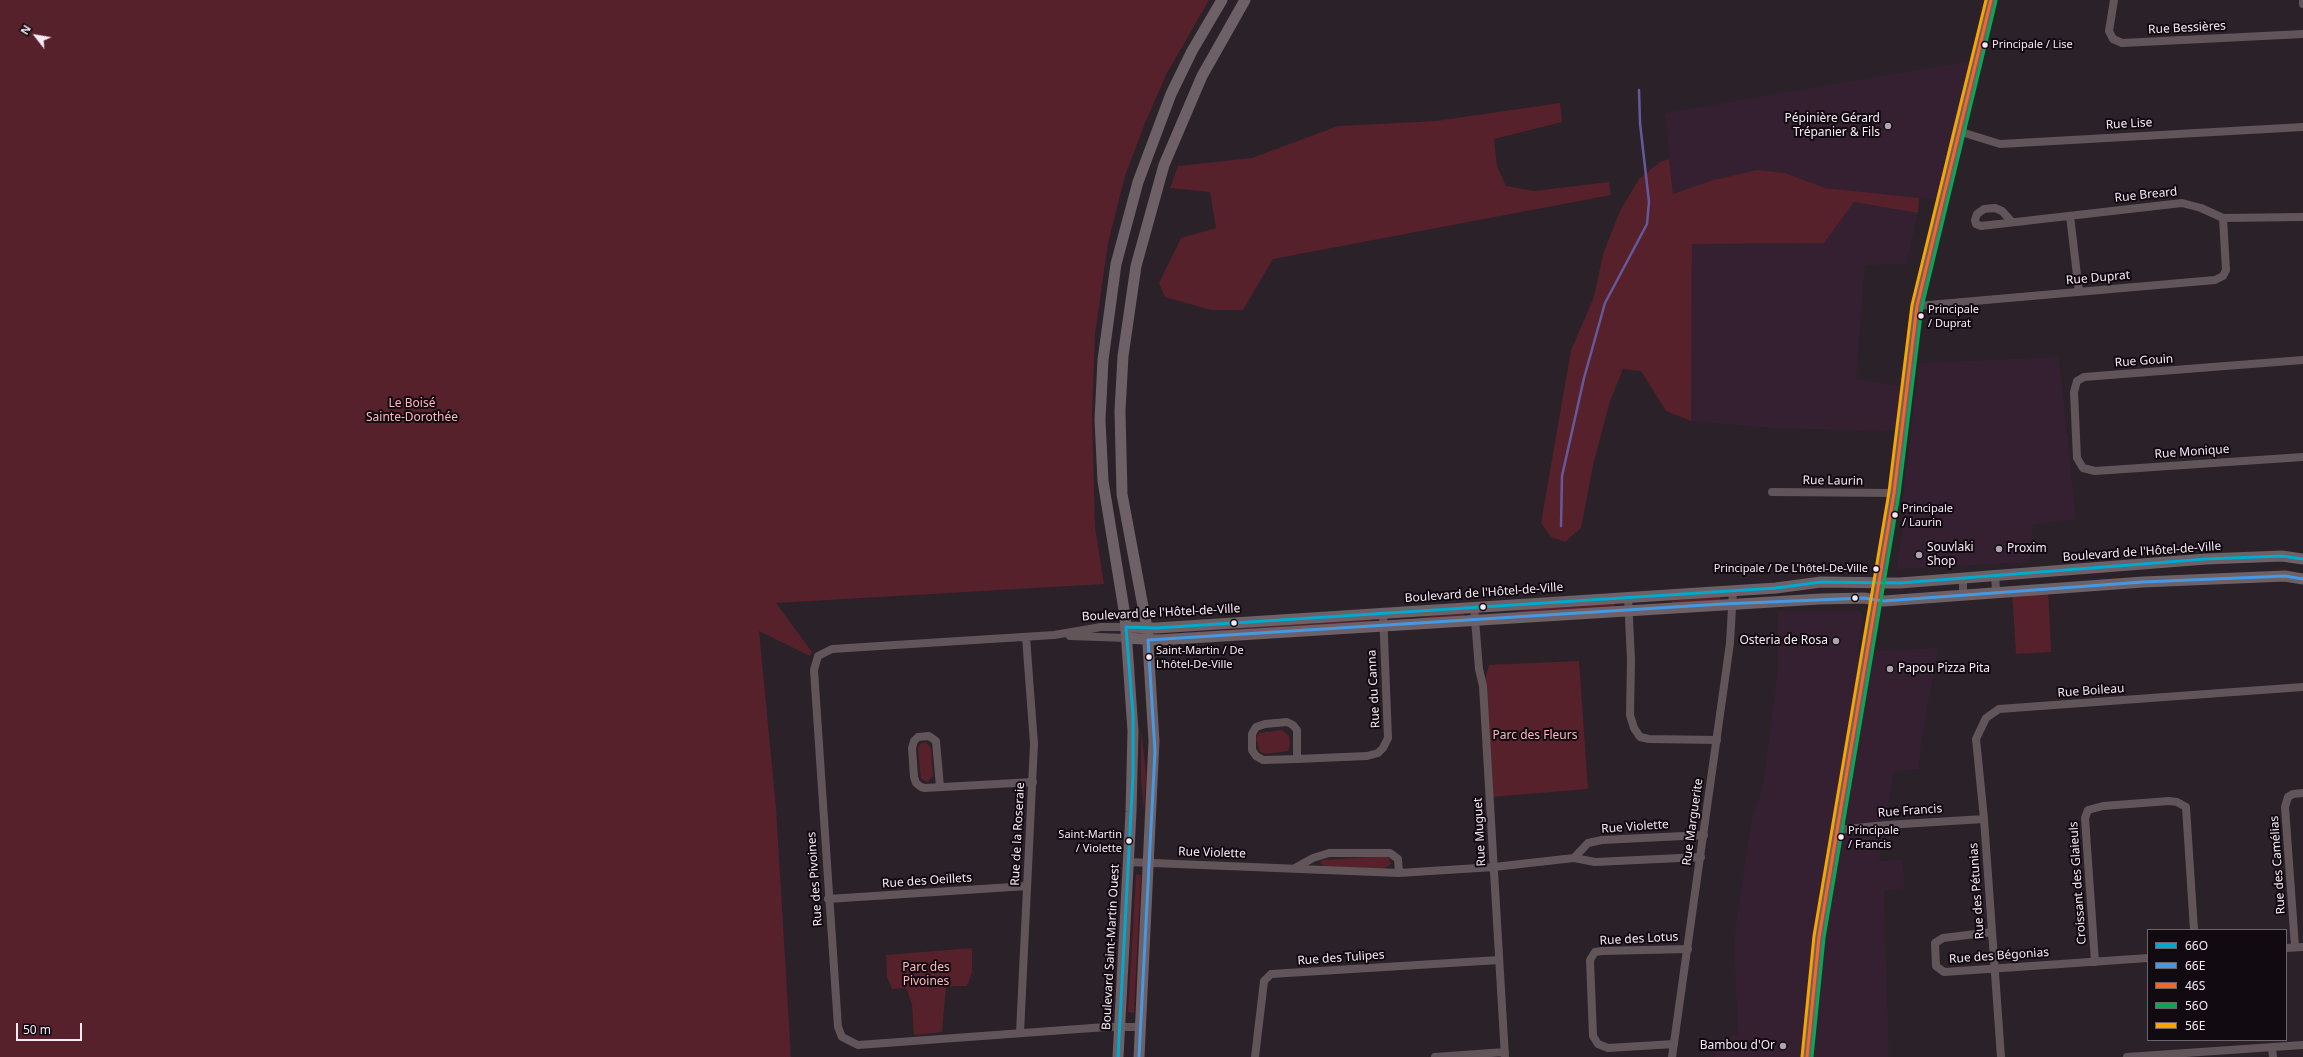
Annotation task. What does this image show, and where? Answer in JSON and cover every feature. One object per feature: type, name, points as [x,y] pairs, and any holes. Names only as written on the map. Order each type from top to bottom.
[{"type":"street","name":"Boulevard Saint-Martin Ouest","points":[[1118,1057],[1133,731],[1126,633],[1104,488],[1101,451],[1102,371],[1111,294],[1130,210],[1156,130],[1192,51],[1222,0]]},
{"type":"street","points":[[1139,1057],[1155,746],[1147,628],[1122,494],[1121,384],[1131,295],[1148,216],[1173,142],[1207,66],[1245,0]]},
{"type":"street","points":[[1807,1057],[1820,936],[1894,493],[1917,306],[1958,131],[1991,0]]},
{"type":"street","name":"Rue Bessières","points":[[2114,0],[2109,31],[2113,39],[2122,43],[2303,34]]},
{"type":"street","name":"Rue Lise","points":[[1958,131],[2000,144],[2303,127]]},
{"type":"street","name":"Rue Breard","points":[[2012,222],[2182,203],[2201,208],[2223,218],[2303,217]]},
{"type":"street","points":[[2070,216],[2080,292]]},
{"type":"street","name":"Rue Duprat","points":[[1917,306],[2215,280],[2222,276],[2226,270],[2223,218]]},
{"type":"street","name":"Rue Gouin","points":[[2083,468],[2077,458],[2074,392],[2077,381],[2084,377],[2303,360]]},
{"type":"street","name":"Rue Monique","points":[[2083,468],[2095,471],[2303,457]]},
{"type":"street","name":"Rue Laurin","points":[[1772,492],[1894,493]]},
{"type":"street","name":"Boulevard de l'Hôtel-de-Ville","points":[[1054,635],[1126,633],[1147,628],[1733,590],[1833,582],[1880,583],[1963,578],[1995,574],[2282,556],[2303,560]]},
{"type":"street","points":[[1995,574],[1996,592]]},
{"type":"street","name":"Boulevard de l'Hôtel-de-Ville","points":[[1126,633],[1148,640],[1830,598],[1877,600],[2143,582],[2285,576],[2303,579]]},
{"type":"street","points":[[1963,578],[1963,595]]},
{"type":"street","name":"Rue Marguerite","points":[[1672,1057],[1732,633],[1733,590]]},
{"type":"street","points":[[1628,596],[1631,660],[1630,715],[1634,728],[1640,737],[1649,739],[1717,740]]},
{"type":"street","name":"Rue Muguet","points":[[1474,607],[1479,669],[1483,686],[1505,1054]]},
{"type":"street","name":"Rue du Canna","points":[[1297,759],[1297,730],[1293,725],[1287,722],[1265,724],[1256,728],[1252,734],[1252,750],[1256,756],[1263,760],[1297,759],[1367,756],[1378,753],[1383,748],[1388,738],[1383,612]]},
{"type":"street","name":"Rue des Pivoines","points":[[1054,635],[832,649],[818,656],[814,670],[828,899],[838,1027],[840,1034],[846,1040],[858,1045],[1120,1027],[1141,1027]]},
{"type":"street","name":"Rue de la Roseraie","points":[[1020,1034],[1033,782],[1033,716],[1026,637]]},
{"type":"street","name":"Rue Boileau","points":[[1984,819],[1976,739],[1986,718],[1999,709],[2303,687]]},
{"type":"street","points":[[940,787],[936,741],[929,736],[918,737],[914,741],[912,748],[914,780],[921,787],[940,787],[1033,782]]},
{"type":"street","name":"Rue des Camélias","points":[[2299,947],[2285,806],[2288,797],[2293,794],[2303,793]]},
{"type":"street","name":"Croissant des Glaieuls","points":[[2095,962],[2085,818],[2088,810],[2103,806],[2168,801],[2177,802],[2186,808],[2194,929]]},
{"type":"street","name":"Rue Francis","points":[[1837,830],[1886,825],[1984,819]]},
{"type":"street","name":"Rue des Pétunias","points":[[1984,819],[2001,1057]]},
{"type":"street","name":"Rue Violette","points":[[1574,858],[1588,843],[1602,840],[1704,835]]},
{"type":"street","points":[[1294,869],[1313,858],[1329,853],[1390,853],[1398,859],[1399,873]]},
{"type":"street","name":"Rue Violette","points":[[1128,862],[1399,873],[1574,858],[1595,862],[1700,857]]},
{"type":"street","name":"Rue des Oeillets","points":[[828,899],[1027,886]]},
{"type":"street","name":"Rue des Bégonias","points":[[1992,932],[1943,938],[1935,943],[1934,949],[1936,966],[1944,972],[2147,958]]},
{"type":"street","points":[[2287,948],[2299,947]]},
{"type":"street","name":"Rue des Lotus","points":[[1674,1044],[1608,1048],[1598,1044],[1593,1036],[1590,960],[1595,952],[1602,951],[1688,949]]},
{"type":"street","name":"Rue des Tulipes","points":[[1255,1057],[1264,981],[1271,974],[1499,960]]},
{"type":"street","points":[[2127,1057],[2180,1055],[2303,1045]]},
{"type":"street","points":[[2272,1047],[2273,1057]]},
{"type":"street","points":[[1435,1057],[1505,1054]]},
{"type":"shaded area","points":[[1970,61],[1936,200],[1825,188],[1785,173],[1710,181],[1673,194],[1665,113]]},
{"type":"shaded area","points":[[1854,202],[1918,213],[1906,264],[1865,265],[1856,379],[1900,386],[1897,431],[1773,428],[1691,421],[1692,243],[1824,243]]},
{"type":"shaded area","points":[[2059,357],[2076,519],[2033,524],[2029,562],[1896,569],[1905,513],[1901,512],[1919,363]]},
{"type":"shaded area","points":[[1778,611],[1859,611],[1863,615],[1857,652],[1938,648],[1921,745],[1919,769],[1894,771],[1879,861],[1903,860],[1904,889],[1884,891],[1889,1057],[1714,1057],[1715,1040],[1738,1035],[1734,940],[1751,823],[1763,786],[1778,670]]},
{"type":"green space","name":"Le Boisé Sainte-Dorothée","points":[[0,0],[1209,0],[1167,73],[1145,123],[1125,176],[1108,243],[1095,334],[1092,414],[1095,527],[1104,584],[776,603],[812,652],[810,656],[759,631],[776,808],[791,1057],[0,1057]]},
{"type":"green space","points":[[1560,103],[1562,122],[1494,139],[1497,166],[1506,186],[1534,191],[1609,182],[1611,195],[1273,259],[1243,310],[1211,310],[1165,297],[1159,283],[1181,238],[1216,228],[1210,192],[1170,188],[1178,166],[1252,158],[1338,126],[1436,121]]},
{"type":"green space","points":[[1669,159],[1673,194],[1710,181],[1757,170],[1785,173],[1825,188],[1919,198],[1918,213],[1854,202],[1824,243],[1692,244],[1691,421],[1666,411],[1641,371],[1623,369],[1610,401],[1594,461],[1581,528],[1565,542],[1551,537],[1541,523],[1571,350],[1594,297],[1603,254],[1620,211],[1639,179],[1660,162]]},
{"type":"green space","points":[[2048,588],[2051,652],[2016,654],[2012,591]]},
{"type":"green space","points":[[1720,595],[1720,600],[1672,603],[1672,601]]},
{"type":"green space","points":[[1614,602],[1615,607],[1518,613],[1518,611],[1562,605]]},
{"type":"green space","points":[[1464,611],[1464,616],[1419,619],[1419,618]]},
{"type":"green space","points":[[1370,617],[1371,622],[1232,631],[1282,622]]},
{"type":"green space","name":"Parc des Fleurs","points":[[1579,661],[1588,789],[1490,797],[1483,686],[1489,665]]},
{"type":"green space","points":[[1141,730],[1146,773],[1144,812],[1141,779]]},
{"type":"green space","points":[[1282,730],[1289,736],[1290,746],[1288,751],[1266,754],[1260,752],[1256,738],[1259,733]]},
{"type":"green space","points":[[926,742],[931,748],[933,775],[928,782],[921,779],[918,748],[921,743]]},
{"type":"green space","points":[[1386,856],[1389,858],[1391,864],[1383,869],[1325,866],[1320,863],[1322,860]]},
{"type":"green space","points":[[1136,874],[1141,875],[1134,1013],[1128,1012]]},
{"type":"green space","name":"Parc des Pivoines","points":[[972,948],[972,972],[967,986],[946,986],[942,1032],[914,1035],[912,1004],[906,988],[892,989],[887,977],[886,955]]},
{"type":"waterway","points":[[1561,526],[1562,476],[1584,378],[1605,303],[1647,224],[1649,202],[1640,123],[1639,90]]},
{"type":"transit line","name":"56E","points":[[1802,1057],[1814,936],[1889,492],[1912,305],[1986,0]]},
{"type":"transit line","name":"46S","points":[[1807,1057],[1819,937],[1894,493],[1917,306],[1991,0]]},
{"type":"transit line","name":"56O","points":[[1812,1057],[1824,938],[1899,494],[1922,307],[1996,1]]},
{"type":"transit line","name":"66O","points":[[1118,1057],[1133,775],[1133,715],[1126,627],[1156,628],[1776,588],[1821,582],[1900,583],[2206,559],[2282,556],[2303,559]]},
{"type":"transit line","name":"66E","points":[[1139,1057],[1155,751],[1148,640],[1722,604],[1864,598],[1884,601],[2143,582],[2285,576],[2303,579]]},
{"type":"place","name":"Principale / Lise","points":[[1985,45]]},
{"type":"place","name":"Pépinière Gérard Trépanier & Fils","points":[[1888,126]]},
{"type":"place","name":"Principale / Duprat","points":[[1921,316]]},
{"type":"place","name":"Principale / Laurin","points":[[1895,515]]},
{"type":"place","name":"Proxim","points":[[1999,549]]},
{"type":"place","name":"Souvlaki Shop","points":[[1919,555]]},
{"type":"place","name":"Principale / De L'hôtel-De-Ville","points":[[1876,569]]},
{"type":"place","name":"Osteria de Rosa","points":[[1836,641]]},
{"type":"place","name":"Saint-Martin / De L'hôtel-De-Ville","points":[[1149,657]]},
{"type":"place","name":"Papou Pizza Pita","points":[[1890,669]]},
{"type":"place","name":"Principale / Francis","points":[[1841,837]]},
{"type":"place","name":"Saint-Martin / Violette","points":[[1129,841]]},
{"type":"place","name":"Bambou d'Or","points":[[1783,1046]]}]
